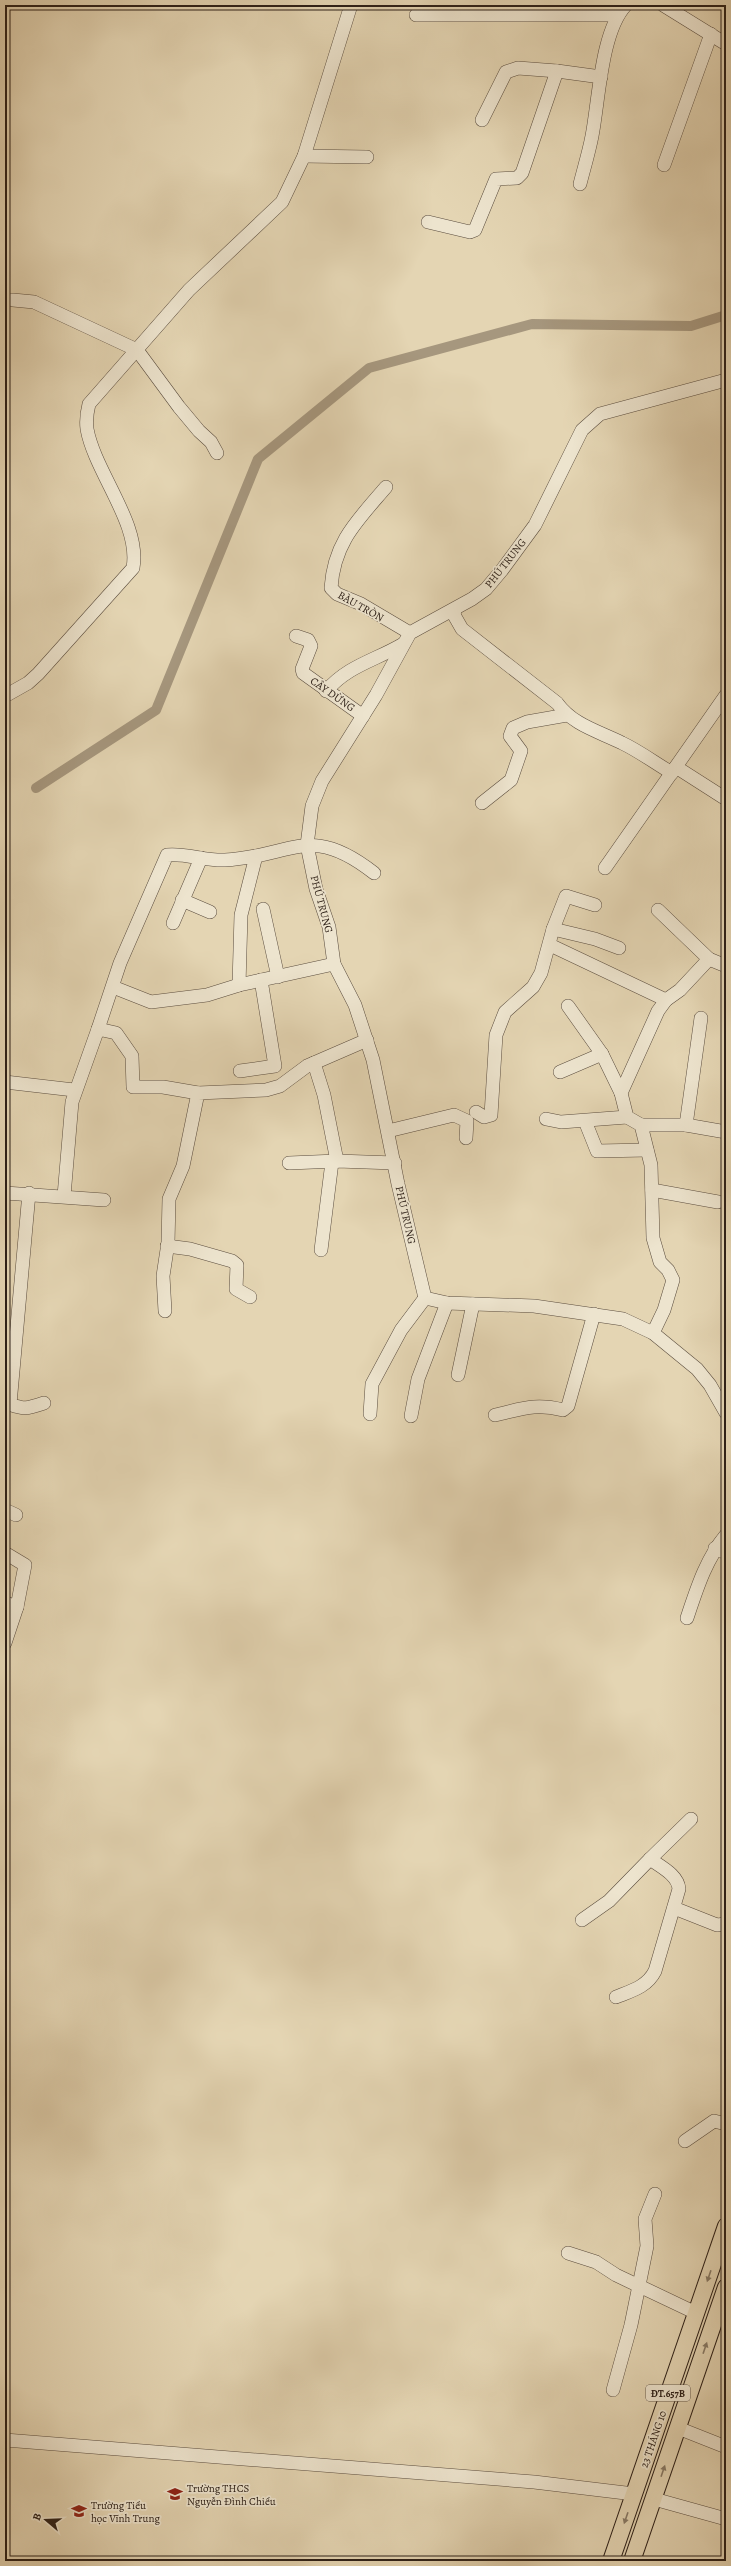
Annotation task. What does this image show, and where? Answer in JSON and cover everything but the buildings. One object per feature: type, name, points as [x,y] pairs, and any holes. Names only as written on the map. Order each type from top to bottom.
[{"type":"main road","name":"23 THÁNG 10","points":[[611,2561],[726,2226]]},
{"type":"main road","name":"23 THÁNG 10","points":[[632,2561],[726,2287]]},
{"type":"main road","points":[[634,2494],[654,2498]]},
{"type":"street","points":[[5,696],[28,683],[38,674],[133,568],[134,558],[129,534],[99,463],[87,429],[89,404],[138,350],[189,290],[282,202],[304,156],[351,5]]},
{"type":"street","points":[[580,184],[592,137],[601,77],[616,15],[626,5]]},
{"type":"street","points":[[663,5],[726,44]]},
{"type":"street","points":[[416,15],[616,15]]},
{"type":"street","points":[[664,165],[711,34]]},
{"type":"street","points":[[482,120],[506,72],[518,68],[557,71],[601,77]]},
{"type":"street","points":[[428,222],[470,232],[476,230],[496,178],[517,178],[522,174],[557,71]]},
{"type":"street","points":[[304,156],[367,157]]},
{"type":"street","points":[[13,300],[34,302],[138,350],[179,407],[198,431],[211,442],[217,452]]},
{"type":"street","name":"PHÚ TRUNG","points":[[425,1298],[367,1040],[355,1005],[334,964],[329,927],[316,889],[307,845],[309,819],[316,795],[332,765],[388,675],[410,633],[454,610],[486,589],[513,557],[535,524],[582,430],[600,414],[726,380]]},
{"type":"street","name":"BÀU TRÒN","points":[[386,487],[344,538],[334,562],[332,588],[337,594],[361,604],[410,633]]},
{"type":"street","points":[[454,610],[454,615],[462,629],[557,703],[567,715],[583,725],[623,743],[726,799]]},
{"type":"street","name":"CÂY DỪNG","points":[[296,636],[308,640],[311,646],[302,670],[303,673],[363,716]]},
{"type":"street","points":[[326,690],[339,676],[352,668],[403,644]]},
{"type":"street","points":[[605,868],[726,695]]},
{"type":"street","points":[[482,802],[513,778],[521,752],[510,736],[510,731],[527,722],[567,715]]},
{"type":"street","points":[[64,1196],[74,1090],[98,1029],[120,963],[167,855],[176,854],[224,860],[256,856],[307,845],[337,849],[374,873]]},
{"type":"street","points":[[239,985],[241,915],[256,856]]},
{"type":"street","points":[[173,923],[201,858]]},
{"type":"street","points":[[476,1112],[484,1116],[491,1115],[496,1064],[496,1035],[505,1012],[533,987],[541,974],[550,945],[553,929],[566,896],[595,905]]},
{"type":"street","points":[[182,900],[210,912]]},
{"type":"street","points":[[263,909],[278,977]]},
{"type":"street","points":[[658,910],[709,959],[726,966]]},
{"type":"street","points":[[553,929],[595,939],[619,948]]},
{"type":"street","points":[[550,945],[666,1000]]},
{"type":"street","points":[[621,1093],[651,1022],[666,1000],[680,990],[709,959]]},
{"type":"street","points":[[113,987],[151,1002],[207,995],[239,985],[334,964]]},
{"type":"street","points":[[240,1071],[275,1066],[261,980]]},
{"type":"street","points":[[568,1006],[602,1054],[621,1093],[627,1117]]},
{"type":"street","points":[[686,1126],[701,1018]]},
{"type":"street","points":[[98,1029],[116,1033],[132,1056],[133,1087],[163,1087],[198,1093],[266,1090],[280,1086],[314,1063],[367,1040]]},
{"type":"street","points":[[560,1072],[602,1054]]},
{"type":"street","points":[[314,1063],[324,1095],[335,1161],[321,1250]]},
{"type":"street","points":[[5,1082],[74,1090]]},
{"type":"street","points":[[165,1311],[163,1276],[167,1246],[169,1199],[183,1166],[198,1093]]},
{"type":"street","points":[[388,1131],[454,1115],[467,1121],[466,1138]]},
{"type":"street","points":[[546,1119],[556,1122],[627,1117],[641,1125],[686,1126],[726,1132]]},
{"type":"street","points":[[585,1121],[597,1151],[647,1150]]},
{"type":"street","points":[[641,1125],[647,1150],[652,1190],[653,1238],[660,1262],[668,1270],[673,1280],[664,1310],[653,1333]]},
{"type":"street","points":[[289,1163],[335,1161],[395,1163]]},
{"type":"street","points":[[652,1190],[718,1202]]},
{"type":"street","points":[[5,1193],[29,1193],[104,1200]]},
{"type":"street","points":[[29,1193],[11,1319],[7,1404],[18,1409],[28,1409],[44,1403]]},
{"type":"street","points":[[167,1246],[190,1248],[232,1261],[237,1265],[236,1289],[250,1297]]},
{"type":"street","points":[[370,1414],[372,1384],[401,1330],[425,1298],[447,1303],[534,1306],[623,1319],[653,1333],[697,1369],[710,1385],[726,1413]]},
{"type":"street","points":[[411,1416],[418,1379],[447,1303]]},
{"type":"street","points":[[458,1375],[473,1304]]},
{"type":"street","points":[[494,1415],[535,1406],[544,1405],[563,1410],[568,1406],[594,1314]]},
{"type":"street","points":[[687,1618],[703,1572],[720,1551],[726,1535]]},
{"type":"street","points":[[5,1553],[25,1565],[11,1605],[5,1643]]},
{"type":"street","points":[[582,1920],[609,1901],[691,1819]]},
{"type":"street","points":[[616,1997],[651,1980],[674,1908],[678,1883],[674,1877],[650,1859]]},
{"type":"street","points":[[674,1908],[716,1925],[726,1924]]},
{"type":"street","points":[[685,2141],[714,2121],[726,2124]]},
{"type":"street","points":[[614,2390],[631,2325],[637,2286],[647,2246],[645,2218],[655,2194]]},
{"type":"street","points":[[568,2253],[596,2262],[637,2286],[696,2313]]},
{"type":"street","points":[[678,2428],[726,2447]]},
{"type":"street","points":[[5,2440],[534,2482],[634,2494]]},
{"type":"street","points":[[654,2498],[726,2519]]},
{"type":"waterway","points":[[36,788],[156,710],[258,459],[369,368],[532,324],[691,326],[726,315]]},
{"type":"place","name":"Trường THCS Nguyễn Đình Chiểu","points":[[175,2494]]},
{"type":"place","name":"Trường Tiểu học Vĩnh Trung","points":[[79,2511]]}]
